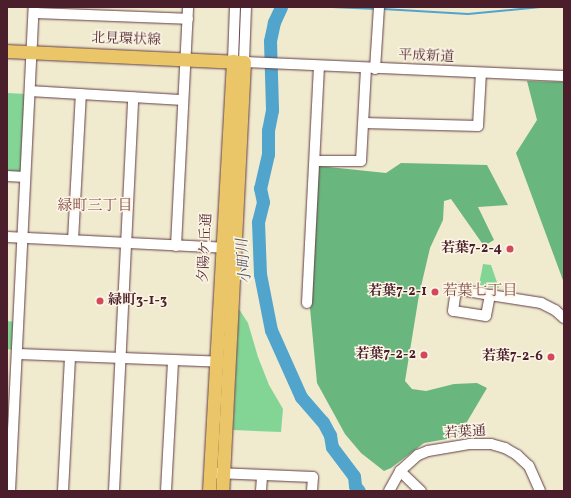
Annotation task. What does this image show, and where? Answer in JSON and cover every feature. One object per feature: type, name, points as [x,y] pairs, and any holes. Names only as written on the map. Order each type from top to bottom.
[{"type":"main road","name":"北見環状線","points":[[7,51],[244,62]]},
{"type":"main road","name":"夕陽ケ丘通","points":[[222,491],[217,473],[222,362],[228,248],[244,62]]},
{"type":"main road","name":"夕陽ケ丘通","points":[[209,491],[217,473]]},
{"type":"street","points":[[176,246],[188,7]]},
{"type":"street","name":"夕陽ケ丘通","points":[[235,7],[244,62]]},
{"type":"street","name":"夕陽ケ丘通","points":[[244,62],[246,7]]},
{"type":"street","points":[[10,491],[34,10],[138,12],[188,19]]},
{"type":"street","points":[[315,161],[361,161],[364,123],[379,12]]},
{"type":"street","name":"平成新道","points":[[244,62],[371,69],[564,76]]},
{"type":"street","points":[[307,303],[319,66]]},
{"type":"street","points":[[364,123],[478,126],[481,73]]},
{"type":"street","points":[[30,91],[183,100]]},
{"type":"street","points":[[73,240],[81,94]]},
{"type":"street","points":[[114,491],[133,97]]},
{"type":"street","points":[[7,176],[25,177]]},
{"type":"street","points":[[7,237],[228,248]]},
{"type":"street","points":[[490,294],[541,303],[555,310],[564,318]]},
{"type":"street","points":[[17,354],[222,362]]},
{"type":"street","points":[[63,491],[70,357]]},
{"type":"street","points":[[166,491],[173,361]]},
{"type":"street","name":"若葉通","points":[[389,491],[400,471],[418,455],[428,451],[470,444],[491,444],[505,448],[517,455],[529,466],[540,491]]},
{"type":"street","points":[[400,471],[421,491]]},
{"type":"street","points":[[217,473],[313,478],[312,491]]},
{"type":"street","points":[[261,491],[262,475]]},
{"type":"green space","points":[[527,81],[564,82],[564,283],[516,153],[537,120]]},
{"type":"green space","points":[[7,93],[26,94],[22,173],[7,172]]},
{"type":"green space","points":[[401,163],[487,165],[508,205],[478,207],[494,240],[484,246],[451,199],[444,201],[443,220],[430,248],[419,295],[405,381],[412,389],[426,391],[454,384],[477,383],[487,388],[458,437],[424,443],[391,468],[384,471],[361,453],[345,434],[317,383],[310,308],[319,166],[386,173]]},
{"type":"green space","points":[[483,264],[491,265],[499,288],[479,285]]},
{"type":"green space","points":[[239,309],[248,323],[258,357],[269,385],[283,409],[281,432],[233,430]]},
{"type":"green space","points":[[7,321],[15,322],[13,350],[7,349]]},
{"type":"waterway","name":"小町川","points":[[281,7],[274,22],[270,41],[272,110],[268,130],[268,154],[260,188],[263,202],[258,222],[260,274],[271,330],[301,397],[323,422],[330,435],[332,447],[354,476],[355,486],[359,491]]},
{"type":"waterway","points":[[332,7],[377,9]]},
{"type":"waterway","points":[[383,9],[468,14],[541,7]]},
{"type":"place","name":"若葉7-2-4","points":[[510,249]]},
{"type":"place","name":"若葉7-2-1","points":[[435,292]]},
{"type":"place","name":"緑町3-1-3","points":[[100,301]]},
{"type":"place","name":"若葉7-2-2","points":[[424,355]]},
{"type":"place","name":"若葉7-2-6","points":[[551,357]]},
{"type":"district","name":"緑町三丁目","points":[[95,207]]},
{"type":"district","name":"若葉七丁目","points":[[480,292]]}]
